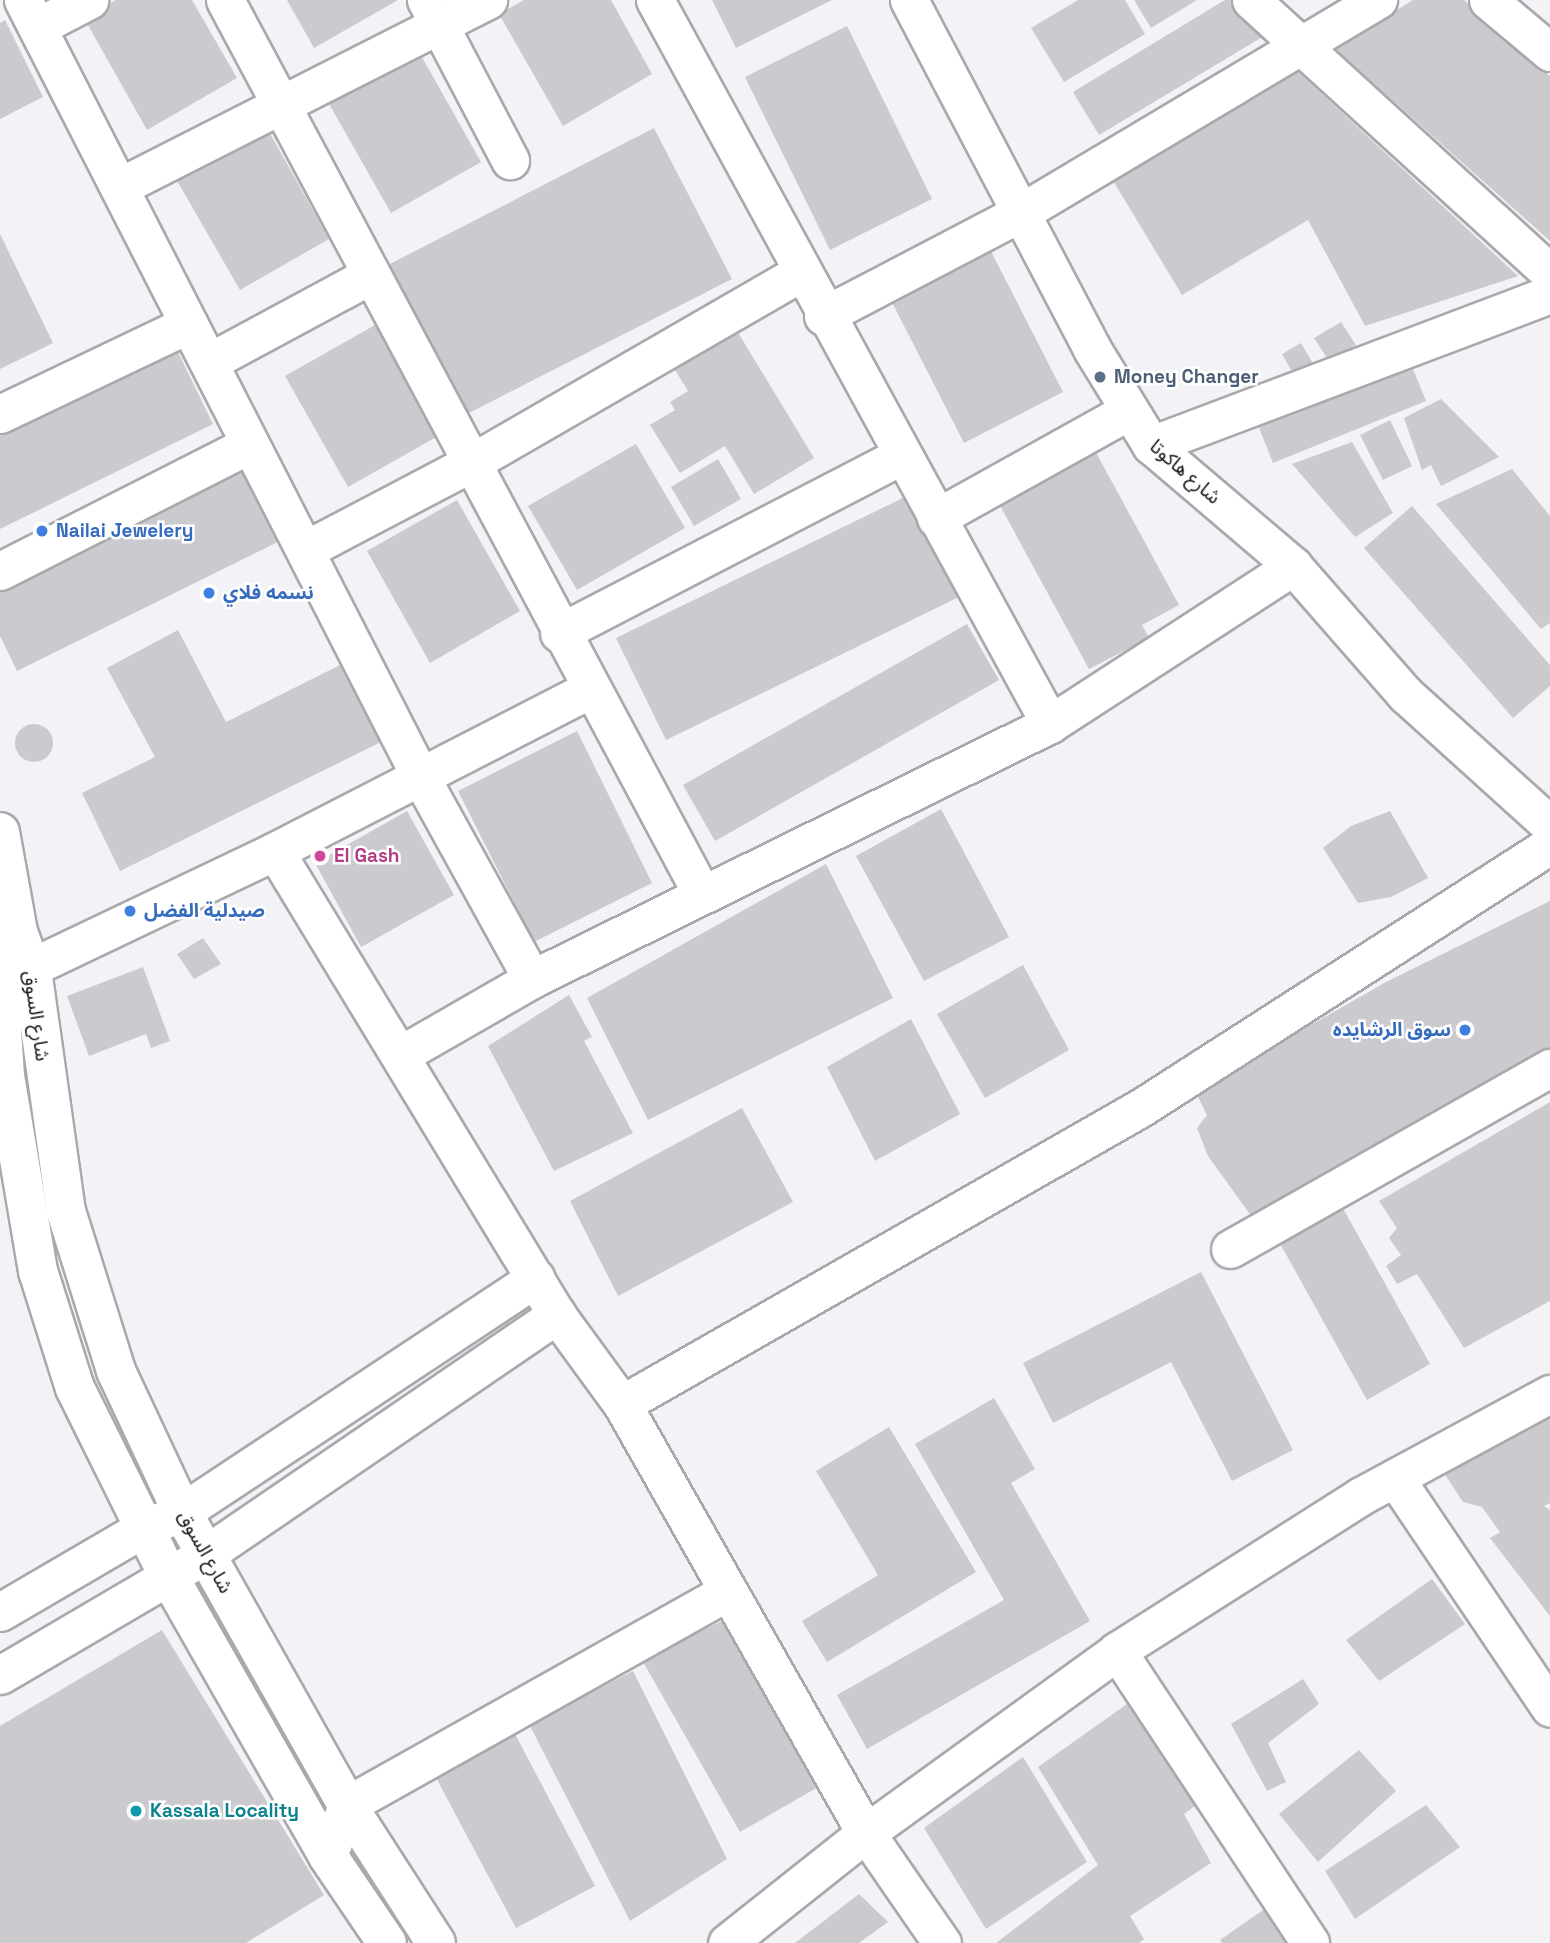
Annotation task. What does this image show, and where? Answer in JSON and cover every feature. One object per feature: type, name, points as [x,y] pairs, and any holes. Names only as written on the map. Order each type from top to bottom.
[{"type":"main road","name":"شارع السوق","points":[[0,832],[18,932],[21,973],[78,1261],[116,1371],[182,1512],[347,1805],[436,1943]]},
{"type":"main road","name":"شارع السوق","points":[[21,973],[2,1030],[5,1076],[38,1271],[75,1388],[142,1529],[328,1856],[387,1943]]},
{"type":"street","points":[[89,0],[30,13],[421,775],[533,979]]},
{"type":"street","points":[[225,0],[279,107],[559,633],[702,894]]},
{"type":"street","points":[[119,187],[279,107],[433,13],[488,0]]},
{"type":"street","points":[[655,0],[800,273],[1050,724]]},
{"type":"street","name":"شارع هاكوتا","points":[[909,0],[1128,411],[1151,444],[1293,566],[1406,695],[1550,825]]},
{"type":"street","points":[[1251,0],[1550,272]]},
{"type":"street","points":[[824,316],[1020,212],[1378,0]]},
{"type":"street","points":[[1488,0],[1550,52]]},
{"type":"street","points":[[433,13],[510,160]]},
{"type":"street","points":[[305,550],[470,464],[800,273]]},
{"type":"street","points":[[209,362],[369,276]]},
{"type":"street","points":[[1151,444],[1550,294]]},
{"type":"street","points":[[0,414],[189,324]]},
{"type":"street","points":[[936,518],[1128,411]]},
{"type":"street","points":[[0,570],[250,444]]},
{"type":"street","points":[[559,633],[901,456]]},
{"type":"street","points":[[400,1055],[533,979],[1050,724],[1293,566]]},
{"type":"street","points":[[21,973],[275,851],[590,689]]},
{"type":"street","points":[[622,1404],[1142,1107],[1550,845]]},
{"type":"street","points":[[275,851],[556,1315],[622,1404],[866,1833],[942,1943]]},
{"type":"street","points":[[1230,1249],[1550,1068]]},
{"type":"street","points":[[0,1612],[142,1529],[182,1512],[535,1278]]},
{"type":"street","points":[[0,1675],[206,1554],[556,1315]]},
{"type":"street","points":[[727,1943],[866,1833],[1117,1651],[1395,1478],[1550,1394]]},
{"type":"street","points":[[1395,1478],[1550,1708]]},
{"type":"street","points":[[35,1592],[60,1641]]},
{"type":"street","points":[[328,1856],[347,1805],[727,1592]]},
{"type":"street","points":[[1117,1651],[1310,1943]]},
{"type":"building","points":[[116,0],[192,0],[237,78],[147,130],[84,18]]},
{"type":"building","points":[[287,0],[398,0],[314,48]]},
{"type":"building","points":[[524,0],[611,0],[652,74],[563,126],[499,14]]},
{"type":"building","points":[[712,0],[832,0],[736,48]]},
{"type":"building","points":[[1078,0],[1125,0],[1145,34],[1064,82],[1031,28]]},
{"type":"building","points":[[1134,0],[1197,0],[1151,28]]},
{"type":"building","points":[[1225,0],[1242,0],[1264,36],[1099,135],[1073,92]]},
{"type":"building","points":[[1413,0],[1464,0],[1550,76],[1550,241],[1334,48]]},
{"type":"building","points":[[5,20],[43,97],[0,119],[0,23]]},
{"type":"building","points":[[847,26],[932,199],[830,250],[745,77]]},
{"type":"building","points":[[418,50],[481,162],[391,213],[328,102]]},
{"type":"building","points":[[1295,69],[1518,276],[1365,326],[1308,220],[1182,295],[1112,179]]},
{"type":"building","points":[[267,128],[329,239],[240,290],[176,179]]},
{"type":"building","points":[[654,128],[732,279],[465,415],[388,265]]},
{"type":"building","points":[[977,224],[1063,392],[964,443],[878,275]]},
{"type":"building","points":[[0,234],[53,343],[0,369]]},
{"type":"building","points":[[725,311],[814,458],[754,494],[725,446],[680,473],[650,425],[675,410],[670,402],[688,391],[662,349]]},
{"type":"building","points":[[1341,322],[1356,345],[1329,361],[1314,338]]},
{"type":"building","points":[[375,325],[438,436],[348,487],[285,376]]},
{"type":"building","points":[[1301,343],[1315,367],[1296,379],[1282,354]]},
{"type":"building","points":[[175,346],[213,424],[0,529],[0,433]]},
{"type":"building","points":[[1411,364],[1426,401],[1273,463],[1258,425]]},
{"type":"building","points":[[1441,399],[1499,457],[1441,486],[1431,465],[1422,470],[1404,418]]},
{"type":"building","points":[[1390,420],[1412,466],[1383,480],[1360,435]]},
{"type":"building","points":[[1352,442],[1393,513],[1355,537],[1292,464]]},
{"type":"building","points":[[636,444],[685,528],[577,590],[528,506]]},
{"type":"building","points":[[1093,447],[1179,605],[1142,625],[1149,638],[1089,669],[997,500]]},
{"type":"building","points":[[718,459],[741,499],[694,526],[671,487]]},
{"type":"building","points":[[240,464],[278,542],[17,671],[0,636],[0,583]]},
{"type":"building","points":[[1512,469],[1550,516],[1550,623],[1541,629],[1436,504]]},
{"type":"building","points":[[913,493],[963,595],[666,740],[616,638]]},
{"type":"building","points":[[457,500],[520,611],[430,663],[367,551]]},
{"type":"building","points":[[1412,506],[1550,665],[1550,686],[1513,718],[1364,548]]},
{"type":"building","points":[[967,624],[999,680],[715,841],[683,785]]},
{"type":"building","points":[[178,630],[226,722],[342,664],[381,742],[120,871],[82,793],[155,757],[107,668]]},
{"type":"building","points":[[34,724],[47,730],[53,743],[47,756],[34,762],[21,756],[15,743],[21,730]]},
{"type":"building","points":[[577,731],[652,883],[534,942],[458,791]]},
{"type":"building","points":[[941,809],[1009,937],[924,981],[856,856]]},
{"type":"building","points":[[407,811],[454,895],[361,947],[315,863]]},
{"type":"building","points":[[1390,811],[1428,878],[1391,897],[1358,903],[1323,848],[1351,826]]},
{"type":"building","points":[[826,864],[893,998],[648,1120],[587,998]]},
{"type":"building","points":[[1550,901],[1550,1061],[1252,1217],[1208,1156],[1197,1128],[1207,1115],[1198,1097],[1225,1074],[1386,982]]},
{"type":"building","points":[[203,938],[221,964],[194,979],[177,954]]},
{"type":"building","points":[[1023,965],[1069,1050],[985,1098],[937,1014]]},
{"type":"building","points":[[143,967],[170,1041],[151,1048],[146,1034],[89,1056],[67,996]]},
{"type":"building","points":[[569,995],[592,1037],[584,1041],[633,1133],[554,1171],[488,1046]]},
{"type":"building","points":[[911,1019],[960,1114],[875,1161],[827,1067]]},
{"type":"building","points":[[1550,1102],[1550,1301],[1464,1348],[1417,1274],[1397,1284],[1386,1266],[1401,1255],[1389,1238],[1397,1228],[1379,1201]]},
{"type":"building","points":[[742,1108],[793,1202],[618,1296],[570,1201]]},
{"type":"building","points":[[1340,1203],[1430,1364],[1367,1400],[1277,1238]]},
{"type":"building","points":[[1201,1272],[1293,1450],[1232,1481],[1171,1362],[1053,1423],[1023,1363]]},
{"type":"building","points":[[994,1398],[1035,1469],[1011,1483],[1090,1621],[867,1749],[837,1695],[1004,1600],[915,1444]]},
{"type":"building","points":[[1550,1412],[1550,1503],[1544,1506],[1550,1510],[1550,1616],[1490,1538],[1500,1532],[1482,1507],[1463,1502],[1444,1473]]},
{"type":"building","points":[[889,1427],[976,1572],[827,1662],[802,1621],[878,1575],[816,1471]]},
{"type":"building","points":[[1432,1579],[1465,1624],[1379,1681],[1346,1640]]},
{"type":"building","points":[[724,1620],[827,1782],[740,1832],[642,1660]]},
{"type":"building","name":"Kassala Locality","points":[[162,1630],[324,1895],[246,1943],[0,1943],[0,1726]]},
{"type":"building","points":[[633,1671],[727,1859],[630,1921],[529,1724]]},
{"type":"building","points":[[1303,1679],[1319,1704],[1268,1743],[1286,1782],[1267,1791],[1231,1724]]},
{"type":"building","points":[[1137,1697],[1199,1803],[1184,1814],[1211,1863],[1130,1916],[1144,1939],[1139,1943],[996,1943],[1098,1865],[1038,1767]]},
{"type":"building","points":[[513,1730],[595,1886],[516,1928],[433,1772]]},
{"type":"building","points":[[1359,1750],[1396,1791],[1318,1862],[1279,1814]]},
{"type":"building","points":[[1023,1757],[1087,1862],[986,1929],[924,1828]]},
{"type":"building","points":[[1426,1805],[1460,1847],[1355,1919],[1325,1871]]},
{"type":"building","points":[[859,1894],[888,1922],[859,1943],[795,1943]]},
{"type":"building","points":[[1273,1903],[1299,1943],[1222,1943],[1220,1940]]},
{"type":"place","name":"Money Changer","points":[[1100,377]]},
{"type":"place","name":"Nailai Jewelery","points":[[42,531]]},
{"type":"place","name":"نسمه فلاي","points":[[209,593]]},
{"type":"place","name":"El Gash","points":[[320,856]]},
{"type":"place","name":"صيدلية الفضل","points":[[130,911]]},
{"type":"place","name":"سوق الرشايده","points":[[1465,1030]]},
{"type":"place","name":"Kassala Locality","points":[[136,1811]]}]
